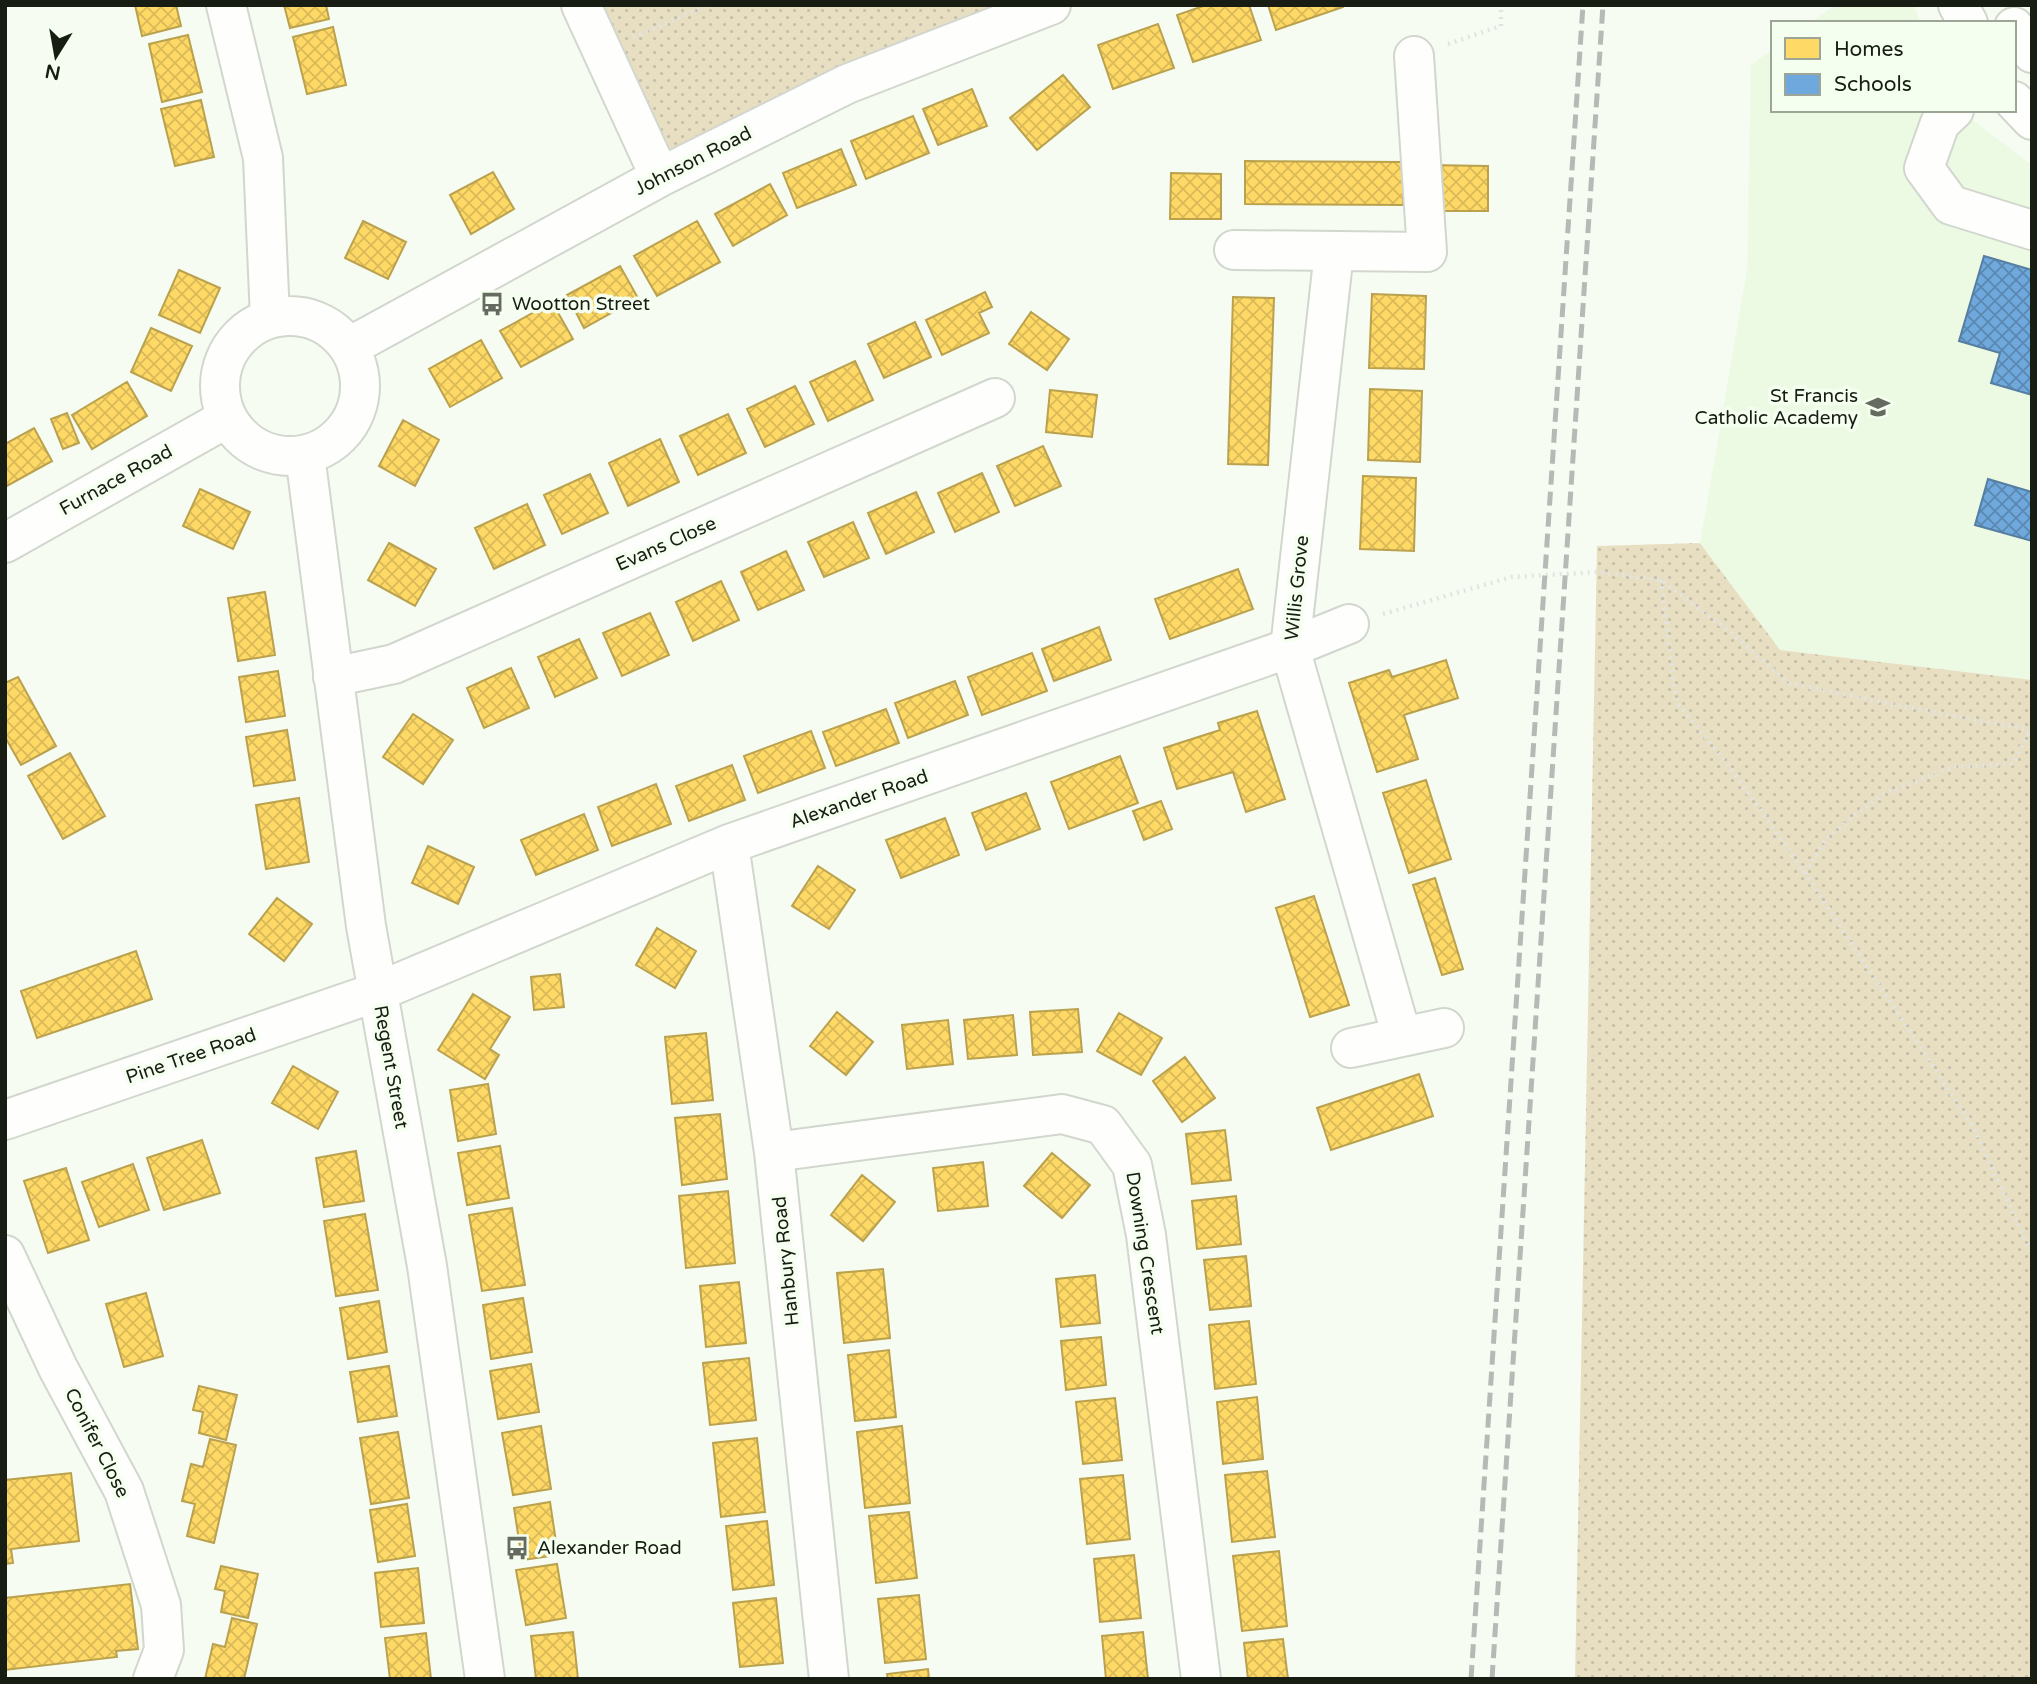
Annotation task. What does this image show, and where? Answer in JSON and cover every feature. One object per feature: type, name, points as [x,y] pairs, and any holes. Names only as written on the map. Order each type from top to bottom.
[{"type":"street","points":[[226,5],[263,158],[270,318]]},
{"type":"street","points":[[581,5],[660,177]]},
{"type":"street","name":"Johnson Road","points":[[349,347],[660,177],[848,84],[1051,5]]},
{"type":"street","points":[[1958,5],[1967,21]]},
{"type":"street","points":[[2001,5],[2011,21]]},
{"type":"street","points":[[2016,29],[2032,53]]},
{"type":"street","points":[[1234,250],[1427,252],[1414,56]]},
{"type":"street","points":[[2016,103],[2032,120]]},
{"type":"street","points":[[1952,112],[1940,123],[1924,169],[1951,205],[2032,230]]},
{"type":"street","name":"Willis Grove","points":[[1334,251],[1290,648],[1402,1037]]},
{"type":"street","points":[[292,315],[315,319],[334,330],[349,347],[358,364],[361,384],[359,403],[351,422],[339,437],[323,449],[286,457],[268,453],[251,445],[237,433],[227,418],[220,398],[220,377],[225,358],[236,340],[252,326],[270,318],[292,315]]},
{"type":"street","name":"Evans Close","points":[[333,677],[394,664],[995,398]]},
{"type":"street","name":"Furnace Road","points":[[5,543],[227,418]]},
{"type":"street","name":"Regent Street","points":[[304,455],[377,992],[427,1266],[485,1679]]},
{"type":"street","name":"Alexander Road","points":[[377,992],[729,844],[1290,648],[1349,624]]},
{"type":"street","name":"Hanbury Road","points":[[729,844],[775,1152],[829,1679]]},
{"type":"street","name":"Pine Tree Road","points":[[5,1120],[377,992]]},
{"type":"street","points":[[1351,1048],[1444,1027]]},
{"type":"street","name":"Downing Crescent","points":[[775,1152],[1062,1114],[1103,1125],[1132,1165],[1146,1235],[1201,1679]]},
{"type":"street","name":"Conifer Close","points":[[5,1255],[58,1368],[124,1490],[161,1605],[164,1650],[153,1679]]},
{"type":"path","points":[[604,52],[710,5]]},
{"type":"path","points":[[1414,56],[1501,26],[1501,5]]},
{"type":"path","points":[[1349,624],[1512,577],[1598,572],[1661,580],[1732,633],[1788,683],[2031,729],[2013,764],[1953,767],[1882,795],[1827,838],[1805,873]]},
{"type":"path","points":[[1661,580],[1676,701],[1731,769],[1805,873],[1973,1127],[2032,1254]]},
{"type":"shaded area","points":[[590,5],[1023,5],[663,165]]},
{"type":"shaded area","points":[[1835,5],[1914,5],[1920,21],[1813,21]]},
{"type":"shaded area","name":"St Francis Catholic Academy","points":[[1771,50],[1771,112],[1963,112],[2032,165],[2032,680],[1779,650],[1700,543],[1747,270],[1751,65]]},
{"type":"shaded area","points":[[1700,543],[1780,650],[2032,680],[2032,1679],[1575,1679],[1597,546]]},
{"type":"building: Homes","points":[[135,5],[176,5],[181,26],[142,36]]},
{"type":"building: Homes","points":[[284,5],[326,5],[329,19],[290,28]]},
{"type":"building: Homes","points":[[1206,5],[1249,5],[1261,40],[1193,62],[1177,15]]},
{"type":"building: Homes","points":[[1268,5],[1343,5],[1343,7],[1276,30]]},
{"type":"building: Homes","points":[[1158,24],[1174,68],[1113,89],[1098,45]]},
{"type":"building: Homes","points":[[333,27],[346,85],[307,94],[293,37]]},
{"type":"building: Homes","points":[[188,35],[202,92],[162,102],[149,44]]},
{"type":"building: Homes","points":[[1063,75],[1090,107],[1037,150],[1010,118]]},
{"type":"building: Homes","points":[[972,89],[987,126],[938,145],[923,109]]},
{"type":"building: Homes","points":[[201,100],[214,157],[175,166],[161,109]]},
{"type":"building: Homes","points":[[913,116],[929,153],[866,179],[851,141]]},
{"type":"building: Homes","points":[[841,149],[856,185],[797,208],[783,173]]},
{"type":"building: Homes","points":[[1245,161],[1403,162],[1403,205],[1245,204]]},
{"type":"building: Homes","points":[[1429,165],[1488,166],[1488,211],[1429,211]]},
{"type":"building: Homes","points":[[493,172],[514,209],[471,234],[450,195]]},
{"type":"building: Homes","points":[[1171,173],[1221,174],[1221,219],[1170,219]]},
{"type":"building: Homes","points":[[770,184],[787,215],[733,246],[715,214]]},
{"type":"building: Homes","points":[[363,221],[406,242],[388,279],[345,258]]},
{"type":"building: Homes","points":[[697,221],[720,262],[657,296],[634,256]]},
{"type":"building: Homes","points":[[620,266],[638,298],[584,328],[567,295]]},
{"type":"building: Homes","points":[[179,270],[220,288],[200,333],[159,315]]},
{"type":"building: Homes","points":[[985,292],[992,307],[979,313],[989,333],[942,355],[926,320]]},
{"type":"building: Homes","points":[[1372,294],[1426,296],[1424,369],[1369,368]]},
{"type":"building: Homes","points":[[1233,297],[1274,298],[1268,465],[1228,464]]},
{"type":"building: Homes","points":[[552,302],[573,339],[521,367],[500,331]]},
{"type":"building: Homes","points":[[1031,312],[1069,339],[1047,370],[1009,344]]},
{"type":"building: Homes","points":[[915,322],[931,357],[884,378],[868,344]]},
{"type":"building: Homes","points":[[151,328],[192,346],[171,391],[131,372]]},
{"type":"building: Homes","points":[[481,340],[502,378],[450,407],[429,369]]},
{"type":"building: Homes","points":[[855,361],[873,400],[828,421],[810,382]]},
{"type":"building: Homes","points":[[127,382],[147,416],[92,449],[72,415]]},
{"type":"building: Homes","points":[[795,386],[814,424],[765,447],[747,409]]},
{"type":"building: Homes","points":[[1370,389],[1422,391],[1420,462],[1368,460]]},
{"type":"building: Homes","points":[[1050,390],[1097,395],[1092,437],[1046,432]]},
{"type":"building: Homes","points":[[67,413],[79,443],[63,449],[51,419]]},
{"type":"building: Homes","points":[[728,414],[746,453],[698,475],[680,436]]},
{"type":"building: Homes","points":[[403,420],[439,440],[415,486],[379,466]]},
{"type":"building: Homes","points":[[34,428],[52,461],[5,487],[5,444]]},
{"type":"building: Homes","points":[[660,439],[679,482],[628,506],[609,463]]},
{"type":"building: Homes","points":[[1043,446],[1061,486],[1015,506],[997,466]]},
{"type":"building: Homes","points":[[982,473],[999,512],[955,532],[938,493]]},
{"type":"building: Homes","points":[[590,474],[608,513],[562,534],[544,495]]},
{"type":"building: Homes","points":[[1363,476],[1416,478],[1414,551],[1360,549]]},
{"type":"building: Homes","points":[[200,489],[250,512],[233,549],[183,526]]},
{"type":"building: Homes","points":[[916,492],[934,532],[886,554],[868,513]]},
{"type":"building: Homes","points":[[527,504],[545,545],[494,569],[475,528]]},
{"type":"building: Homes","points":[[853,522],[869,558],[824,577],[808,542]]},
{"type":"building: Homes","points":[[389,543],[436,569],[415,606],[368,580]]},
{"type":"building: Homes","points":[[786,551],[804,590],[758,610],[741,572]]},
{"type":"building: Homes","points":[[1238,569],[1253,609],[1170,639],[1155,599]]},
{"type":"building: Homes","points":[[721,581],[739,620],[693,641],[676,602]]},
{"type":"building: Homes","points":[[265,592],[275,655],[238,661],[228,598]]},
{"type":"building: Homes","points":[[650,613],[669,655],[622,676],[603,633]]},
{"type":"building: Homes","points":[[1099,627],[1111,660],[1054,681],[1042,649]]},
{"type":"building: Homes","points":[[579,639],[597,678],[555,697],[538,657]]},
{"type":"building: Homes","points":[[1032,653],[1047,691],[982,715],[968,677]]},
{"type":"building: Homes","points":[[1446,660],[1458,698],[1404,715],[1418,759],[1377,772],[1349,683],[1389,670],[1392,677]]},
{"type":"building: Homes","points":[[511,668],[529,708],[484,728],[467,688]]},
{"type":"building: Homes","points":[[278,671],[285,716],[246,722],[239,677]]},
{"type":"building: Homes","points":[[18,677],[56,746],[21,765],[5,737],[5,683]]},
{"type":"building: Homes","points":[[955,681],[968,715],[908,738],[895,703]]},
{"type":"building: Homes","points":[[886,709],[899,743],[836,766],[823,732]]},
{"type":"building: Homes","points":[[1257,711],[1285,799],[1246,812],[1233,772],[1177,789],[1164,748],[1220,730],[1218,723]]},
{"type":"building: Homes","points":[[413,714],[453,740],[423,784],[383,757]]},
{"type":"building: Homes","points":[[287,730],[295,780],[254,786],[246,737]]},
{"type":"building: Homes","points":[[811,731],[825,768],[758,793],[744,756]]},
{"type":"building: Homes","points":[[70,753],[105,816],[63,839],[28,776]]},
{"type":"building: Homes","points":[[1120,756],[1138,803],[1069,829],[1051,782]]},
{"type":"building: Homes","points":[[732,765],[745,800],[689,821],[676,786]]},
{"type":"building: Homes","points":[[1426,780],[1451,859],[1409,873],[1383,793]]},
{"type":"building: Homes","points":[[656,784],[671,824],[612,846],[598,807]]},
{"type":"building: Homes","points":[[1026,793],[1040,829],[986,850],[972,813]]},
{"type":"building: Homes","points":[[299,798],[309,862],[266,869],[256,805]]},
{"type":"building: Homes","points":[[1161,801],[1172,829],[1144,840],[1133,811]]},
{"type":"building: Homes","points":[[584,814],[598,850],[536,875],[521,840]]},
{"type":"building: Homes","points":[[945,818],[959,855],[901,878],[886,840]]},
{"type":"building: Homes","points":[[428,846],[474,867],[458,904],[412,883]]},
{"type":"building: Homes","points":[[818,866],[855,890],[829,929],[792,906]]},
{"type":"building: Homes","points":[[1435,878],[1463,969],[1442,975],[1413,885]]},
{"type":"building: Homes","points":[[1314,896],[1349,1005],[1310,1017],[1276,908]]},
{"type":"building: Homes","points":[[277,898],[312,924],[284,961],[249,934]]},
{"type":"building: Homes","points":[[657,928],[696,951],[675,988],[636,965]]},
{"type":"building: Homes","points":[[136,951],[152,999],[37,1038],[21,991]]},
{"type":"building: Homes","points":[[560,974],[564,1007],[534,1010],[531,977]]},
{"type":"building: Homes","points":[[473,994],[510,1017],[490,1049],[499,1055],[485,1079],[438,1050]]},
{"type":"building: Homes","points":[[1078,1009],[1082,1052],[1033,1055],[1030,1012]]},
{"type":"building: Homes","points":[[837,1012],[873,1042],[846,1075],[810,1046]]},
{"type":"building: Homes","points":[[1119,1013],[1162,1038],[1141,1075],[1097,1051]]},
{"type":"building: Homes","points":[[1013,1015],[1017,1055],[968,1059],[964,1020]]},
{"type":"building: Homes","points":[[948,1020],[953,1064],[907,1069],[902,1025]]},
{"type":"building: Homes","points":[[706,1033],[713,1100],[672,1104],[665,1037]]},
{"type":"building: Homes","points":[[1185,1057],[1215,1098],[1182,1122],[1153,1081]]},
{"type":"building: Homes","points":[[293,1066],[338,1092],[318,1129],[272,1103]]},
{"type":"building: Homes","points":[[1419,1074],[1433,1116],[1331,1150],[1317,1108]]},
{"type":"building: Homes","points":[[488,1084],[496,1134],[458,1141],[450,1090]]},
{"type":"building: Homes","points":[[720,1114],[727,1179],[682,1185],[675,1118]]},
{"type":"building: Homes","points":[[1225,1130],[1231,1180],[1192,1184],[1186,1134]]},
{"type":"building: Homes","points":[[202,1140],[220,1193],[164,1210],[147,1158]]},
{"type":"building: Homes","points":[[500,1146],[509,1198],[467,1205],[458,1153]]},
{"type":"building: Homes","points":[[356,1151],[364,1201],[324,1207],[316,1158]]},
{"type":"building: Homes","points":[[1052,1153],[1090,1185],[1062,1218],[1024,1186]]},
{"type":"building: Homes","points":[[983,1162],[988,1206],[938,1211],[933,1168]]},
{"type":"building: Homes","points":[[133,1164],[149,1210],[99,1227],[82,1182]]},
{"type":"building: Homes","points":[[66,1168],[89,1240],[48,1253],[24,1181]]},
{"type":"building: Homes","points":[[862,1175],[895,1202],[863,1241],[831,1215]]},
{"type":"building: Homes","points":[[728,1191],[735,1263],[686,1268],[679,1196]]},
{"type":"building: Homes","points":[[1236,1196],[1241,1244],[1197,1249],[1192,1201]]},
{"type":"building: Homes","points":[[512,1208],[525,1285],[482,1291],[469,1215]]},
{"type":"building: Homes","points":[[365,1214],[378,1290],[336,1296],[324,1221]]},
{"type":"building: Homes","points":[[1246,1256],[1251,1306],[1210,1310],[1204,1260]]},
{"type":"building: Homes","points":[[883,1269],[890,1338],[844,1343],[837,1273]]},
{"type":"building: Homes","points":[[1095,1275],[1100,1323],[1061,1327],[1056,1279]]},
{"type":"building: Homes","points":[[739,1282],[746,1343],[706,1347],[700,1286]]},
{"type":"building: Homes","points":[[146,1293],[163,1356],[124,1367],[106,1304]]},
{"type":"building: Homes","points":[[523,1298],[532,1352],[491,1359],[483,1305]]},
{"type":"building: Homes","points":[[379,1301],[387,1352],[348,1359],[340,1308]]},
{"type":"building: Homes","points":[[1249,1321],[1256,1384],[1215,1389],[1209,1325]]},
{"type":"building: Homes","points":[[1101,1337],[1106,1385],[1066,1390],[1061,1341]]},
{"type":"building: Homes","points":[[889,1350],[896,1417],[855,1421],[848,1355]]},
{"type":"building: Homes","points":[[749,1358],[756,1420],[710,1425],[703,1363]]},
{"type":"building: Homes","points":[[531,1364],[539,1412],[498,1419],[490,1371]]},
{"type":"building: Homes","points":[[389,1366],[397,1416],[358,1422],[350,1372]]},
{"type":"building: Homes","points":[[199,1386],[237,1395],[226,1440],[199,1433],[203,1412],[193,1410]]},
{"type":"building: Homes","points":[[1257,1397],[1263,1459],[1223,1464],[1217,1402]]},
{"type":"building: Homes","points":[[1115,1398],[1122,1460],[1083,1464],[1076,1402]]},
{"type":"building: Homes","points":[[541,1426],[551,1489],[513,1495],[502,1433]]},
{"type":"building: Homes","points":[[902,1426],[910,1503],[865,1508],[857,1432]]},
{"type":"building: Homes","points":[[398,1432],[409,1498],[371,1504],[360,1438]]},
{"type":"building: Homes","points":[[757,1438],[765,1512],[721,1517],[713,1443]]},
{"type":"building: Homes","points":[[210,1439],[236,1445],[214,1543],[187,1536],[195,1504],[182,1501],[191,1464],[203,1467]]},
{"type":"building: Homes","points":[[1267,1471],[1275,1537],[1232,1542],[1225,1475]]},
{"type":"building: Homes","points":[[71,1473],[79,1541],[11,1549],[13,1563],[5,1564],[5,1480]]},
{"type":"building: Homes","points":[[1123,1475],[1130,1539],[1087,1544],[1080,1479]]},
{"type":"building: Homes","points":[[550,1502],[558,1555],[522,1560],[514,1508]]},
{"type":"building: Homes","points":[[407,1504],[415,1556],[378,1562],[370,1510]]},
{"type":"building: Homes","points":[[909,1512],[917,1578],[876,1583],[869,1516]]},
{"type":"building: Homes","points":[[767,1521],[774,1585],[733,1590],[726,1526]]},
{"type":"building: Homes","points":[[1279,1551],[1287,1626],[1242,1631],[1233,1556]]},
{"type":"building: Homes","points":[[1134,1555],[1141,1618],[1100,1622],[1094,1559]]},
{"type":"building: Homes","points":[[557,1564],[566,1618],[526,1625],[516,1570]]},
{"type":"building: Homes","points":[[221,1566],[258,1574],[248,1618],[221,1612],[225,1591],[215,1589]]},
{"type":"building: Homes","points":[[418,1568],[424,1623],[381,1627],[375,1573]]},
{"type":"building: Homes","points":[[130,1584],[138,1649],[116,1651],[117,1657],[5,1670],[5,1598]]},
{"type":"building: Homes","points":[[919,1595],[926,1659],[885,1663],[878,1599]]},
{"type":"building: Homes","points":[[776,1598],[783,1663],[740,1667],[733,1603]]},
{"type":"building: Homes","points":[[232,1618],[257,1624],[244,1679],[205,1679],[213,1644],[225,1647]]},
{"type":"building: Homes","points":[[573,1632],[578,1679],[536,1679],[531,1636]]},
{"type":"building: Homes","points":[[1143,1632],[1148,1679],[1106,1679],[1102,1636]]},
{"type":"building: Homes","points":[[426,1633],[431,1679],[390,1679],[385,1638]]},
{"type":"building: Homes","points":[[1283,1639],[1288,1679],[1248,1679],[1244,1643]]},
{"type":"building: Homes","points":[[928,1669],[929,1679],[888,1679],[887,1674]]},
{"type":"building: Schools","points":[[1984,256],[2032,270],[2032,395],[1991,383],[2000,353],[1959,341]]},
{"type":"building: Schools","points":[[1988,479],[2032,492],[2032,541],[1975,525]]},
{"type":"railway","points":[[1471,1679],[1583,5]]},
{"type":"railway","points":[[1492,1679],[1603,5]]},
{"type":"place","name":"Wootton Street","points":[[492,304]]},
{"type":"place","name":"St Francis Catholic Academy","points":[[1878,407]]},
{"type":"place","name":"Alexander Road","points":[[517,1548]]}]
